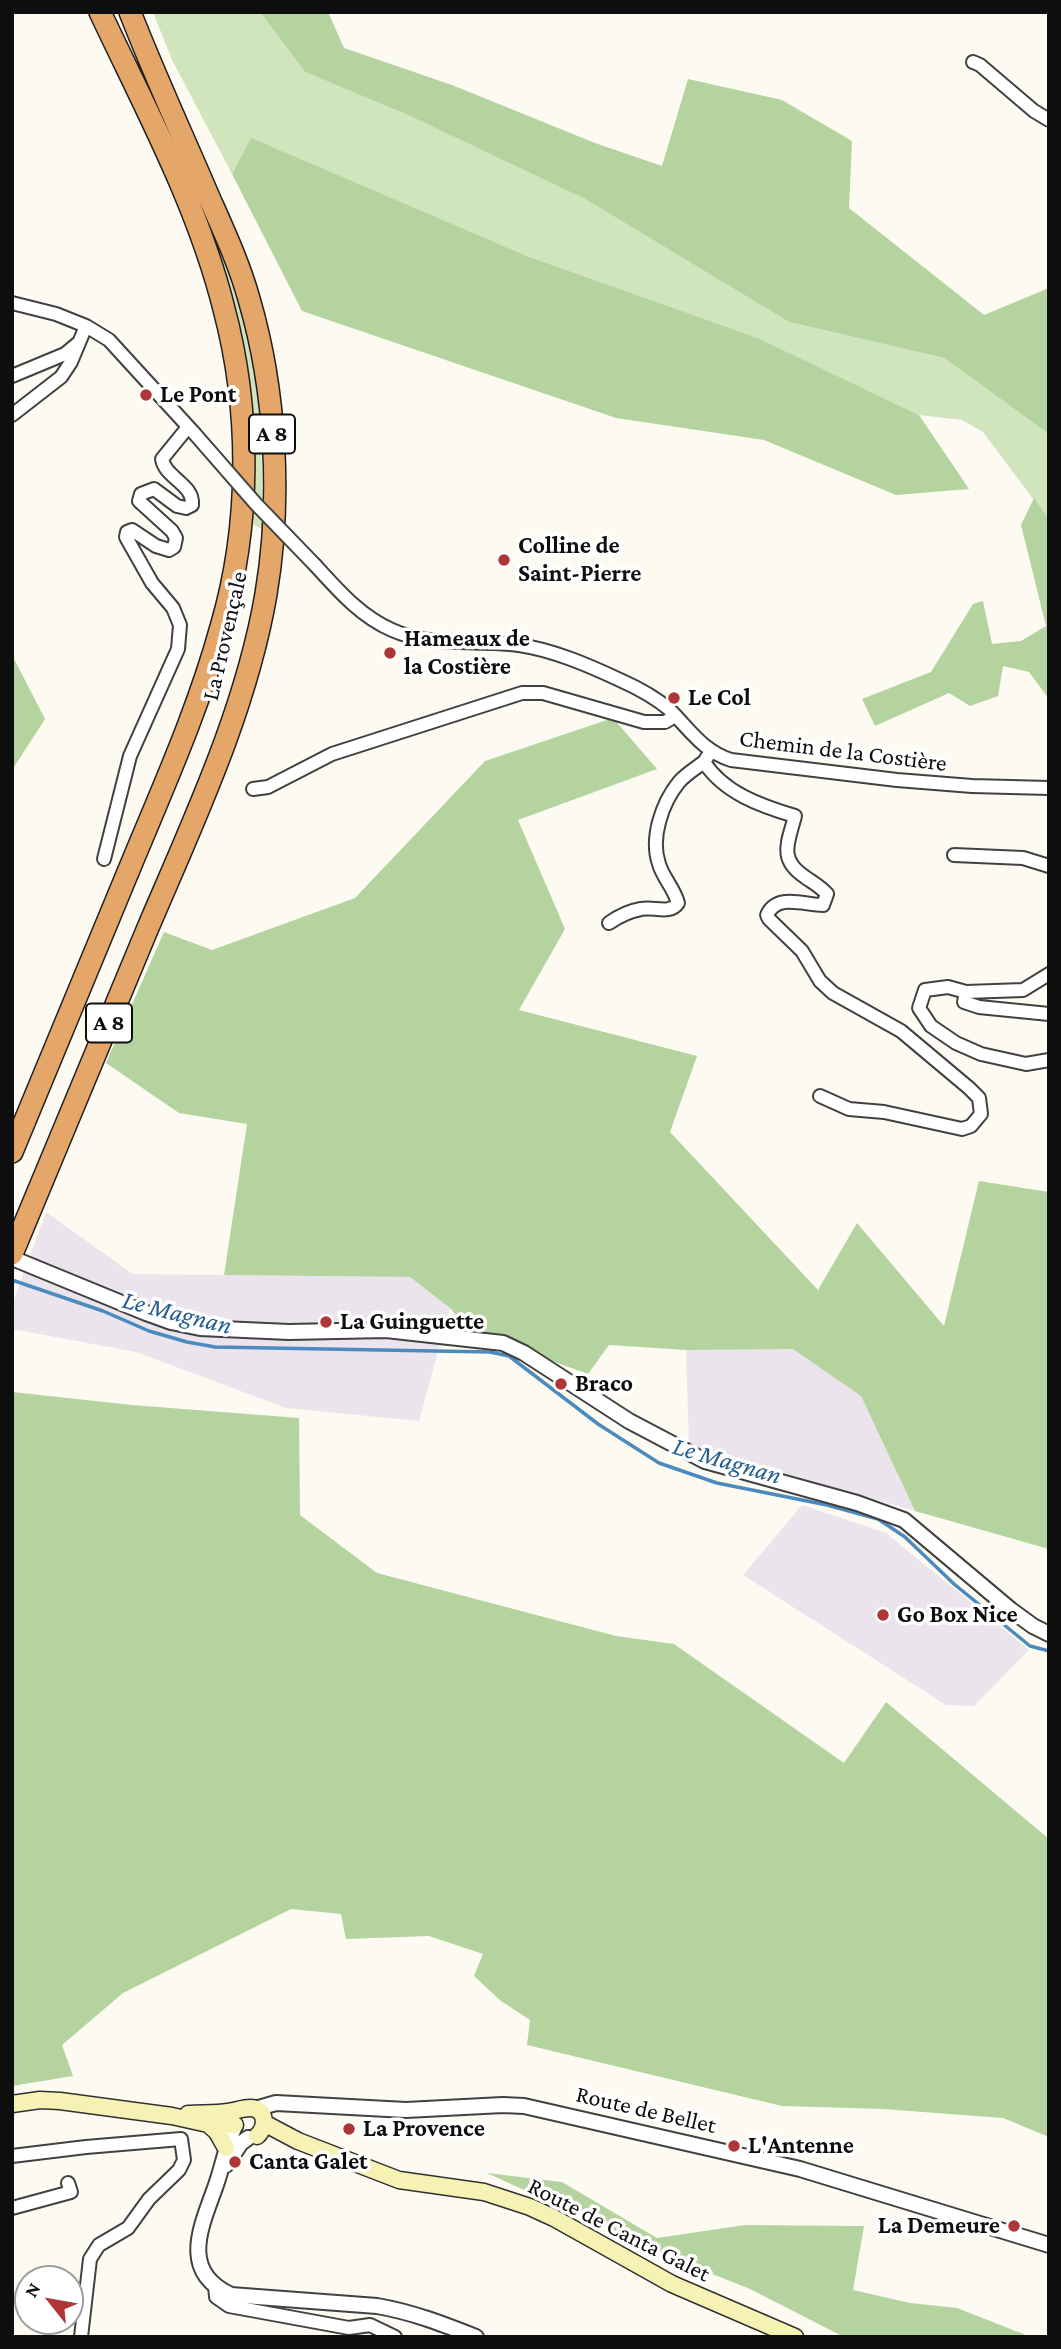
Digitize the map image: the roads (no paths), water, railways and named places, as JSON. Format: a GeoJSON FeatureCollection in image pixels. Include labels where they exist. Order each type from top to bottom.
{"type":"FeatureCollection","features":[{"type":"Feature","properties":{"kind":"highway","name":"La Provençale"},"geometry":{"type":"LineString","coordinates":[[12,1152],[168,776],[208,670],[233,578],[242,511],[240,405],[236,365],[225,310],[213,269],[169,160],[100,12]]}},
{"type":"Feature","properties":{"kind":"highway","name":"La Provençale"},"geometry":{"type":"LineString","coordinates":[[12,1256],[205,792],[239,697],[266,594],[274,489],[273,442],[262,353],[250,300],[233,252],[130,12]]}},
{"type":"Feature","properties":{"kind":"main road"},"geometry":{"type":"LineString","coordinates":[[12,2104],[40,2100],[60,2101],[250,2123]]}},
{"type":"Feature","properties":{"kind":"main road"},"geometry":{"type":"LineString","coordinates":[[172,2116],[201,2123],[250,2123]]}},
{"type":"Feature","properties":{"kind":"main road"},"geometry":{"type":"LineString","coordinates":[[201,2123],[217,2132],[226,2148]]}},
{"type":"Feature","properties":{"kind":"main road","name":"Route de Canta Galet"},"geometry":{"type":"LineString","coordinates":[[250,2123],[399,2180],[507,2198],[554,2218],[694,2295],[795,2337]]}},
{"type":"Feature","properties":{"kind":"street"},"geometry":{"type":"LineString","coordinates":[[973,62],[1049,120]]}},
{"type":"Feature","properties":{"kind":"street"},"geometry":{"type":"LineString","coordinates":[[12,303],[56,314],[86,326],[116,346],[191,430],[162,459],[163,465],[189,491],[192,505],[186,508],[177,506],[154,489],[141,494],[139,501],[172,531],[176,538],[174,547],[169,550],[156,546],[132,530],[127,532],[126,537],[152,583],[173,608],[180,625],[178,649],[130,756],[104,859]]}},
{"type":"Feature","properties":{"kind":"street"},"geometry":{"type":"LineString","coordinates":[[12,415],[61,377],[71,362],[86,326]]}},
{"type":"Feature","properties":{"kind":"street"},"geometry":{"type":"LineString","coordinates":[[12,376],[65,354],[78,344]]}},
{"type":"Feature","properties":{"kind":"street","name":"Chemin de la Costière"},"geometry":{"type":"LineString","coordinates":[[191,430],[256,504],[356,608],[390,630],[424,640],[507,644],[541,650],[594,668],[657,699],[702,744],[708,756],[738,762],[897,780],[1049,788]]}},
{"type":"Feature","properties":{"kind":"street"},"geometry":{"type":"LineString","coordinates":[[253,789],[268,787],[332,754],[522,693],[543,693],[643,722],[665,722],[675,716]]}},
{"type":"Feature","properties":{"kind":"street"},"geometry":{"type":"LineString","coordinates":[[609,923],[619,915],[643,908],[676,907],[676,895],[659,867],[654,846],[671,795],[679,783],[708,756]]}},
{"type":"Feature","properties":{"kind":"street"},"geometry":{"type":"LineString","coordinates":[[708,756],[711,772],[741,795],[764,807],[795,817],[786,853],[788,862],[794,870],[827,894],[823,905],[778,903],[770,908],[767,915],[769,919],[802,951],[820,981],[833,993],[901,1031],[979,1098],[981,1114],[971,1126],[961,1129],[884,1112],[849,1110],[820,1096]]}},
{"type":"Feature","properties":{"kind":"street"},"geometry":{"type":"LineString","coordinates":[[954,855],[1023,858],[1049,866]]}},
{"type":"Feature","properties":{"kind":"street"},"geometry":{"type":"LineString","coordinates":[[1049,974],[1023,990],[966,992],[948,987],[925,990],[919,1008],[931,1026],[956,1043],[982,1054],[1026,1064],[1049,1060]]}},
{"type":"Feature","properties":{"kind":"street"},"geometry":{"type":"LineString","coordinates":[[966,992],[964,1002],[979,1007],[1049,1014]]}},
{"type":"Feature","properties":{"kind":"street"},"geometry":{"type":"LineString","coordinates":[[12,1256],[159,1317],[200,1328],[289,1332],[386,1331],[503,1343],[524,1353],[629,1421],[705,1461],[857,1503],[904,1520],[1011,1610],[1049,1634]]}},
{"type":"Feature","properties":{"kind":"street","name":"Route de Bellet"},"geometry":{"type":"LineString","coordinates":[[250,2123],[276,2103],[406,2110],[524,2106],[787,2166],[1049,2245]]}},
{"type":"Feature","properties":{"kind":"street"},"geometry":{"type":"LineString","coordinates":[[12,2156],[181,2139],[201,2123]]}},
{"type":"Feature","properties":{"kind":"street"},"geometry":{"type":"LineString","coordinates":[[250,2123],[226,2148],[198,2241],[201,2264],[215,2285],[231,2295],[397,2309],[476,2337]]}},
{"type":"Feature","properties":{"kind":"street"},"geometry":{"type":"LineString","coordinates":[[218,2181],[250,2123]]}},
{"type":"Feature","properties":{"kind":"street"},"geometry":{"type":"LineString","coordinates":[[80,2337],[90,2259],[99,2245],[128,2228],[149,2199],[187,2161],[181,2139]]}},
{"type":"Feature","properties":{"kind":"street"},"geometry":{"type":"LineString","coordinates":[[12,2208],[71,2192],[68,2183]]}},
{"type":"Feature","properties":{"kind":"street"},"geometry":{"type":"LineString","coordinates":[[215,2285],[216,2297],[229,2306],[349,2328],[370,2325],[395,2337]]}},
{"type":"Feature","properties":{"kind":"waterway","name":"Le Magnan"},"geometry":{"type":"LineString","coordinates":[[12,1280],[103,1311],[149,1331],[215,1347],[490,1352],[509,1356],[598,1424],[659,1463],[717,1483],[827,1505],[878,1519],[905,1537],[954,1584],[1030,1646],[1049,1651]]}},
{"type":"Feature","properties":{"kind":"place","name":"Le Pont"},"geometry":{"type":"Point","coordinates":[146,395]}},
{"type":"Feature","properties":{"kind":"place","name":"Colline de Saint-Pierre"},"geometry":{"type":"Point","coordinates":[504,560]}},
{"type":"Feature","properties":{"kind":"place","name":"Hameaux de la Costière"},"geometry":{"type":"Point","coordinates":[390,653]}},
{"type":"Feature","properties":{"kind":"place","name":"Le Col"},"geometry":{"type":"Point","coordinates":[674,698]}},
{"type":"Feature","properties":{"kind":"place","name":"La Guinguette"},"geometry":{"type":"Point","coordinates":[326,1322]}},
{"type":"Feature","properties":{"kind":"place","name":"Braco"},"geometry":{"type":"Point","coordinates":[561,1384]}},
{"type":"Feature","properties":{"kind":"place","name":"Go Box Nice"},"geometry":{"type":"Point","coordinates":[883,1615]}},
{"type":"Feature","properties":{"kind":"place","name":"La Provence"},"geometry":{"type":"Point","coordinates":[349,2129]}},
{"type":"Feature","properties":{"kind":"place","name":"L'Antenne"},"geometry":{"type":"Point","coordinates":[734,2146]}},
{"type":"Feature","properties":{"kind":"place","name":"Canta Galet"},"geometry":{"type":"Point","coordinates":[235,2162]}},
{"type":"Feature","properties":{"kind":"place","name":"La Demeure"},"geometry":{"type":"Point","coordinates":[1014,2226]}}]}
